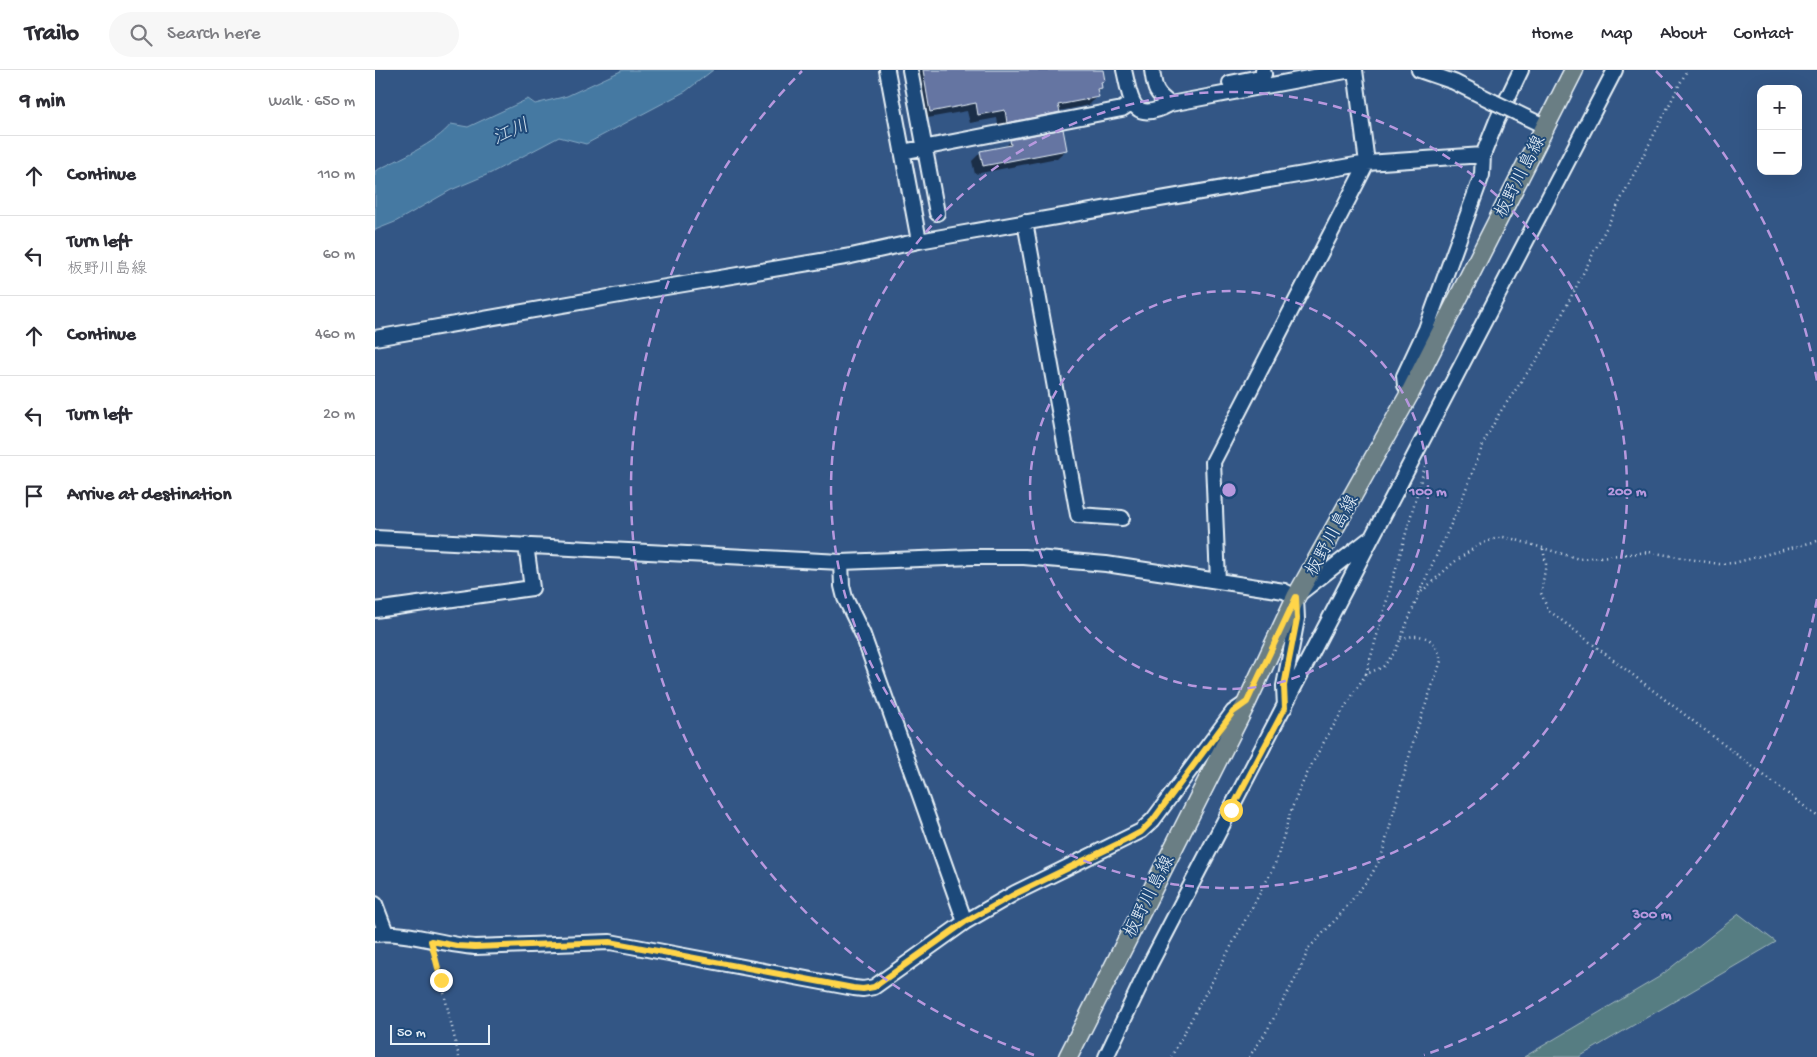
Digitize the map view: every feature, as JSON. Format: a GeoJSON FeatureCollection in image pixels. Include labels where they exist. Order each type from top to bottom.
{"type":"FeatureCollection","features":[{"type":"Feature","properties":{"kind":"main road","name":"板野川島線"},"geometry":{"type":"LineString","coordinates":[[1068,1057],[1247,702],[1296,597],[1409,393],[1574,70]]}},
{"type":"Feature","properties":{"kind":"street"},"geometry":{"type":"LineString","coordinates":[[887,70],[919,241]]}},
{"type":"Feature","properties":{"kind":"street"},"geometry":{"type":"LineString","coordinates":[[910,70],[937,213]]}},
{"type":"Feature","properties":{"kind":"street"},"geometry":{"type":"LineString","coordinates":[[1125,70],[1131,102],[1137,108],[1144,111],[1162,108],[1165,101]]}},
{"type":"Feature","properties":{"kind":"street"},"geometry":{"type":"LineString","coordinates":[[1152,70],[1156,90],[1165,101]]}},
{"type":"Feature","properties":{"kind":"street"},"geometry":{"type":"LineString","coordinates":[[1165,101],[1260,77],[1264,74],[1263,70]]}},
{"type":"Feature","properties":{"kind":"street"},"geometry":{"type":"LineString","coordinates":[[1272,70],[1275,84]]}},
{"type":"Feature","properties":{"kind":"street"},"geometry":{"type":"LineString","coordinates":[[1165,101],[1353,70],[1367,163],[1213,462],[1218,581]]}},
{"type":"Feature","properties":{"kind":"street"},"geometry":{"type":"LineString","coordinates":[[1419,70],[1454,82],[1544,126]]}},
{"type":"Feature","properties":{"kind":"street"},"geometry":{"type":"LineString","coordinates":[[1409,393],[1405,385],[1404,376],[1426,329],[1482,175],[1483,155],[1497,120],[1521,70]]}},
{"type":"Feature","properties":{"kind":"street"},"geometry":{"type":"LineString","coordinates":[[1106,1057],[1150,964],[1285,708],[1615,70]]}},
{"type":"Feature","properties":{"kind":"street"},"geometry":{"type":"LineString","coordinates":[[902,152],[1122,109],[1131,102]]}},
{"type":"Feature","properties":{"kind":"street"},"geometry":{"type":"LineString","coordinates":[[375,338],[851,256],[919,241],[1367,163],[1483,155]]}},
{"type":"Feature","properties":{"kind":"street"},"geometry":{"type":"LineString","coordinates":[[1025,222],[1078,515],[1122,518]]}},
{"type":"Feature","properties":{"kind":"street"},"geometry":{"type":"LineString","coordinates":[[1296,597],[1372,537]]}},
{"type":"Feature","properties":{"kind":"street"},"geometry":{"type":"LineString","coordinates":[[375,538],[841,562],[973,557],[1024,558],[1106,564],[1284,591],[1296,597]]}},
{"type":"Feature","properties":{"kind":"street"},"geometry":{"type":"LineString","coordinates":[[375,610],[531,588],[526,545]]}},
{"type":"Feature","properties":{"kind":"street"},"geometry":{"type":"LineString","coordinates":[[841,562],[845,598],[863,635],[965,922]]}},
{"type":"Feature","properties":{"kind":"street"},"geometry":{"type":"LineString","coordinates":[[1285,708],[1284,686],[1297,619],[1296,597]]}},
{"type":"Feature","properties":{"kind":"street"},"geometry":{"type":"LineString","coordinates":[[375,904],[380,933],[396,933],[457,946],[610,942],[863,989],[874,987],[965,922],[1015,894],[1141,832],[1153,820],[1233,712],[1247,702]]}},
{"type":"Feature","properties":{"kind":"path"},"geometry":{"type":"LineString","coordinates":[[1366,674],[1383,667],[1395,652],[1459,507],[1485,440],[1499,414],[1547,344],[1687,70]]}},
{"type":"Feature","properties":{"kind":"path"},"geometry":{"type":"LineString","coordinates":[[1171,1057],[1273,869],[1301,786],[1337,719],[1366,674],[1430,450],[1422,443]]}},
{"type":"Feature","properties":{"kind":"path"},"geometry":{"type":"LineString","coordinates":[[1419,594],[1453,563],[1477,546],[1503,537],[1579,559],[1649,552],[1719,564],[1734,563],[1817,541]]}},
{"type":"Feature","properties":{"kind":"path"},"geometry":{"type":"LineString","coordinates":[[1543,549],[1546,564],[1541,593],[1548,610],[1817,816]]}},
{"type":"Feature","properties":{"kind":"path"},"geometry":{"type":"LineString","coordinates":[[1249,1057],[1265,1034],[1309,948],[1339,916],[1370,877],[1381,858],[1416,732],[1441,661],[1439,651],[1427,638],[1411,635],[1400,639]]}},
{"type":"Feature","properties":{"kind":"path"},"geometry":{"type":"LineString","coordinates":[[431,941],[459,1057]]}},
{"type":"Feature","properties":{"kind":"green space"},"geometry":{"type":"Polygon","coordinates":[[[1739,914],[1776,942],[1579,1057],[1524,1057],[1659,977],[1739,914]]]}},
{"type":"Feature","properties":{"kind":"water","name":"江川"},"geometry":{"type":"Polygon","coordinates":[[[623,70],[713,70],[686,91],[586,144],[559,137],[491,173],[451,190],[395,222],[375,230],[375,171],[427,144],[445,131],[451,124],[468,127],[528,99],[535,104],[567,96],[623,70]]]}},
{"type":"Feature","properties":{"kind":"building"},"geometry":{"type":"Polygon","coordinates":[[[923,70],[1103,70],[1105,81],[1101,82],[1102,88],[1097,89],[1099,97],[1058,105],[1060,112],[1007,123],[1005,110],[978,115],[976,103],[930,112],[923,70]]]}},
{"type":"Feature","properties":{"kind":"building"},"geometry":{"type":"Polygon","coordinates":[[[1063,129],[1067,150],[983,166],[980,151],[1011,145],[1010,140],[1063,129]]]}},
{"type":"Feature","properties":{"kind":"route"},"geometry":{"type":"LineString","coordinates":[[441,980],[431,941],[475,947],[610,942],[853,988],[874,987],[965,922],[1015,894],[1141,832],[1153,820],[1233,712],[1247,702],[1296,597],[1297,619],[1284,686],[1285,708],[1231,810]]}}]}
